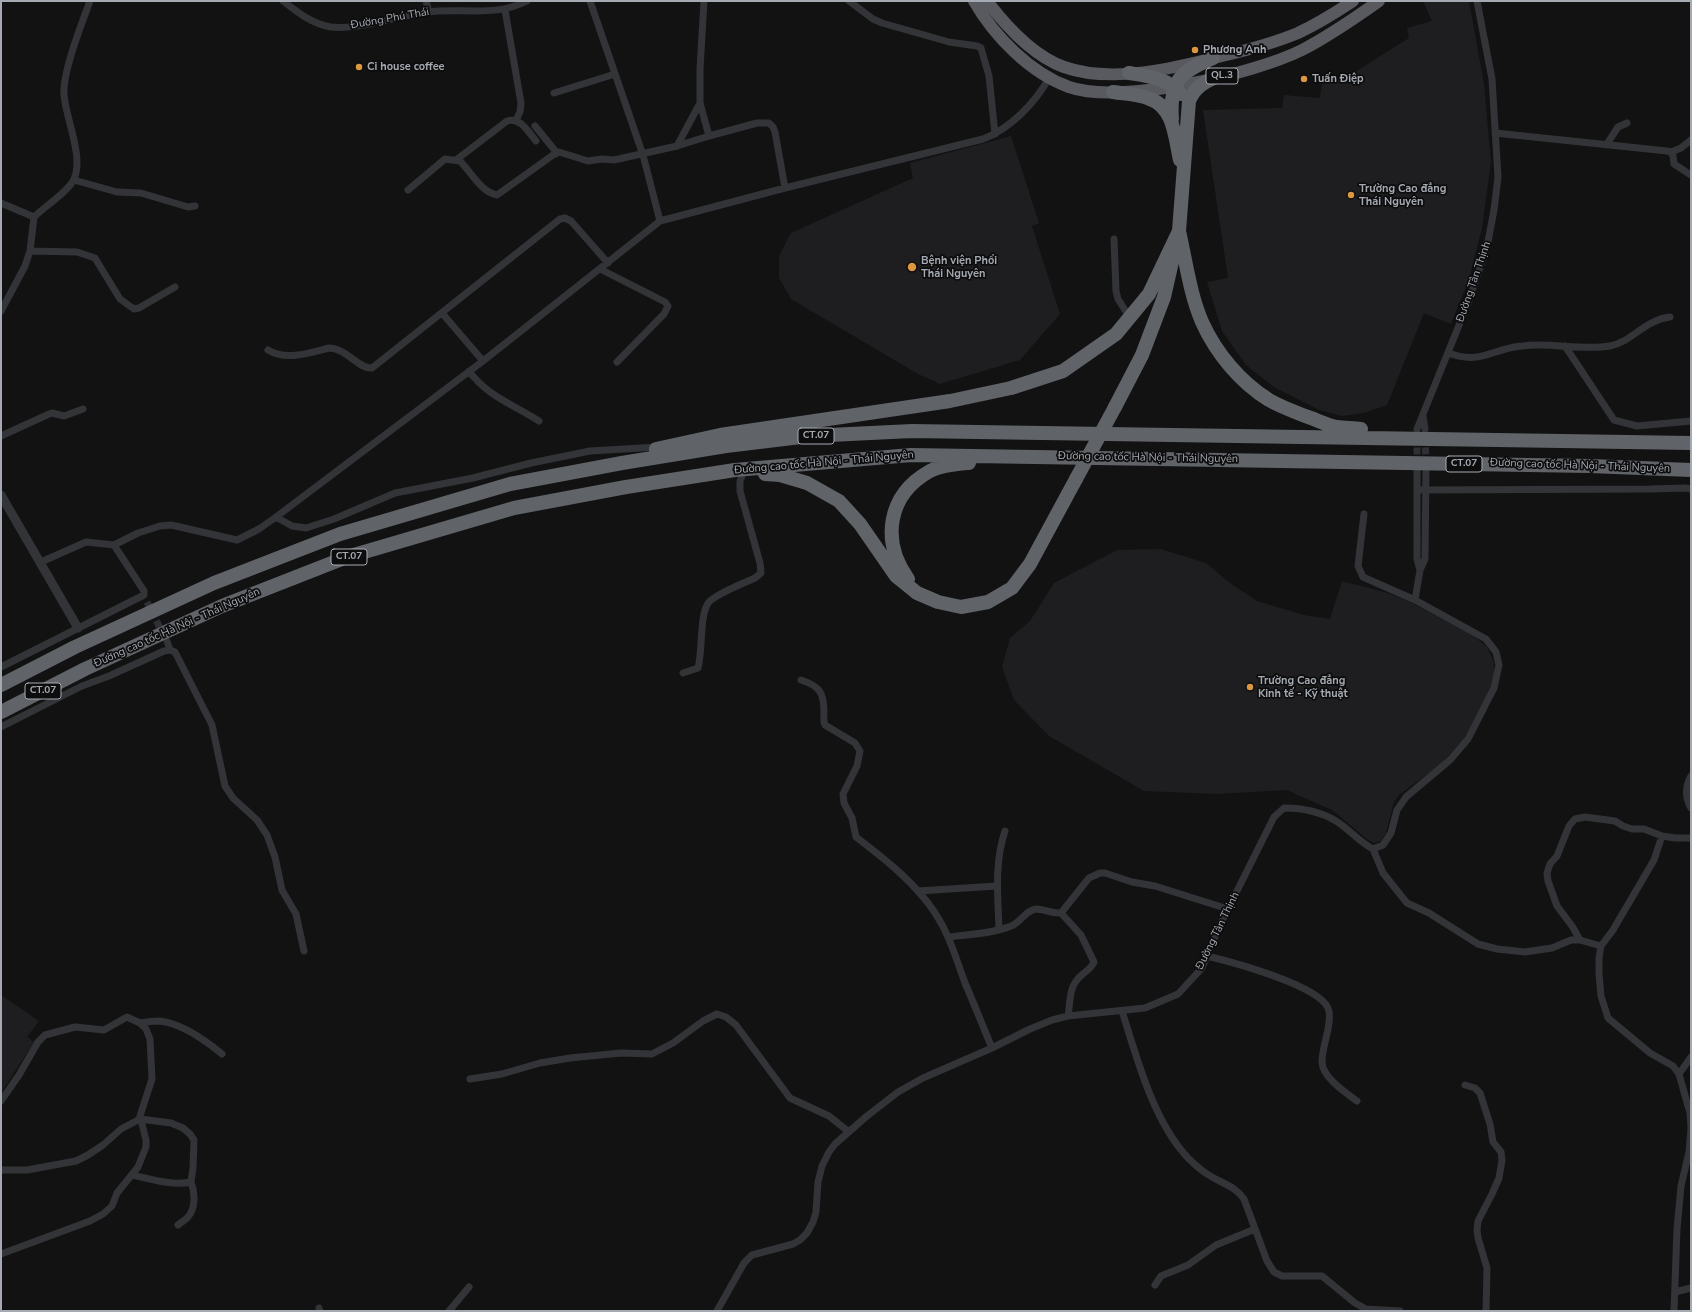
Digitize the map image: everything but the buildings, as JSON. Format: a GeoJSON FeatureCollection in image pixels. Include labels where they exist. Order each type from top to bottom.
{"type":"FeatureCollection","features":[{"type":"Feature","properties":{"kind":"highway","name":"QL.3"},"geometry":{"type":"LineString","coordinates":[[974,1],[998,36],[1020,56],[1049,78],[1076,88],[1113,92],[1153,90],[1175,86],[1268,63],[1302,50],[1357,17],[1379,1]]}},
{"type":"Feature","properties":{"kind":"highway","name":"QL.3"},"geometry":{"type":"LineString","coordinates":[[987,1],[1015,34],[1055,63],[1066,67],[1092,72],[1129,73],[1162,69],[1236,53],[1296,33],[1314,25],[1353,1]]}},
{"type":"Feature","properties":{"kind":"highway"},"geometry":{"type":"LineString","coordinates":[[1172,125],[1171,109],[1175,86],[1178,79],[1185,72],[1195,66],[1213,58]]}},
{"type":"Feature","properties":{"kind":"highway"},"geometry":{"type":"LineString","coordinates":[[1049,78],[1055,63]]}},
{"type":"Feature","properties":{"kind":"highway"},"geometry":{"type":"LineString","coordinates":[[1129,73],[1163,80],[1175,86],[1183,97],[1188,122]]}},
{"type":"Feature","properties":{"kind":"highway"},"geometry":{"type":"LineString","coordinates":[[626,487],[669,486],[759,474],[780,475],[807,483],[839,501],[860,524],[896,576],[918,593],[938,602],[961,607],[988,602],[1012,588],[1030,564],[1142,355],[1164,297],[1179,231],[1189,101],[1199,85],[1216,77]]}},
{"type":"Feature","properties":{"kind":"highway"},"geometry":{"type":"LineString","coordinates":[[1113,92],[1138,95],[1158,102],[1165,108],[1172,125],[1183,169]]}},
{"type":"Feature","properties":{"kind":"highway"},"geometry":{"type":"LineString","coordinates":[[510,484],[621,456],[733,433],[950,401],[1011,388],[1063,371],[1116,334],[1130,318],[1149,294],[1179,231]]}},
{"type":"Feature","properties":{"kind":"highway"},"geometry":{"type":"LineString","coordinates":[[1179,231],[1188,277],[1195,302],[1203,323],[1213,342],[1228,363],[1258,393],[1270,401],[1290,410],[1336,426],[1376,430],[1482,432],[1591,442]]}},
{"type":"Feature","properties":{"kind":"highway","name":"CT.07"},"geometry":{"type":"LineString","coordinates":[[1,685],[75,647],[214,583],[340,534],[510,484],[622,463],[726,446],[809,436],[912,431],[1691,443]]}},
{"type":"Feature","properties":{"kind":"highway","name":"Đường cao tốc Hà Nội - Thái Nguyên"},"geometry":{"type":"LineString","coordinates":[[1,712],[85,669],[222,606],[347,557],[514,508],[626,487],[735,470],[911,455],[1590,466],[1691,470]]}},
{"type":"Feature","properties":{"kind":"highway"},"geometry":{"type":"LineString","coordinates":[[918,593],[902,570],[895,555],[891,538],[892,520],[899,501],[913,483],[931,471],[952,464],[976,463],[1124,465],[1237,460]]}},
{"type":"Feature","properties":{"kind":"street"},"geometry":{"type":"LineString","coordinates":[[1,311],[25,266],[30,251],[34,217],[62,194],[74,180],[77,158],[64,95],[65,78],[90,1]]}},
{"type":"Feature","properties":{"kind":"street","name":"Đường Phú Thái"},"geometry":{"type":"LineString","coordinates":[[283,1],[303,16],[314,22],[322,25],[340,27],[429,12],[452,10],[488,12],[505,10],[527,1]]}},
{"type":"Feature","properties":{"kind":"street"},"geometry":{"type":"LineString","coordinates":[[426,1],[429,12]]}},
{"type":"Feature","properties":{"kind":"street"},"geometry":{"type":"LineString","coordinates":[[590,1],[643,155],[660,222]]}},
{"type":"Feature","properties":{"kind":"street"},"geometry":{"type":"LineString","coordinates":[[704,1],[700,69],[700,103],[709,136]]}},
{"type":"Feature","properties":{"kind":"street"},"geometry":{"type":"LineString","coordinates":[[849,1],[872,19],[882,23],[937,39],[981,48],[989,76],[995,134]]}},
{"type":"Feature","properties":{"kind":"street","name":"Đường Tân Thịnh"},"geometry":{"type":"LineString","coordinates":[[1417,429],[1468,302],[1487,247],[1498,177],[1492,79],[1477,1]]}},
{"type":"Feature","properties":{"kind":"street"},"geometry":{"type":"LineString","coordinates":[[505,10],[521,103],[520,112],[516,120]]}},
{"type":"Feature","properties":{"kind":"street"},"geometry":{"type":"LineString","coordinates":[[554,93],[615,74]]}},
{"type":"Feature","properties":{"kind":"street"},"geometry":{"type":"LineString","coordinates":[[41,562],[86,542],[114,545],[149,528],[171,525],[236,540],[260,529],[483,361],[660,222],[785,188],[968,144],[995,134],[1010,122],[1032,102],[1049,78]]}},
{"type":"Feature","properties":{"kind":"street"},"geometry":{"type":"LineString","coordinates":[[677,146],[700,103]]}},
{"type":"Feature","properties":{"kind":"street"},"geometry":{"type":"LineString","coordinates":[[456,160],[508,121],[516,120],[519,122],[536,141]]}},
{"type":"Feature","properties":{"kind":"street"},"geometry":{"type":"LineString","coordinates":[[408,190],[443,160],[456,160],[462,164],[482,186],[498,195],[557,153],[563,153],[591,162],[602,159],[614,160],[643,155],[757,123],[770,123],[773,127],[785,188]]}},
{"type":"Feature","properties":{"kind":"street"},"geometry":{"type":"LineString","coordinates":[[1607,144],[1618,127],[1627,123]]}},
{"type":"Feature","properties":{"kind":"street"},"geometry":{"type":"LineString","coordinates":[[534,126],[557,153]]}},
{"type":"Feature","properties":{"kind":"street"},"geometry":{"type":"LineString","coordinates":[[1495,133],[1671,152],[1681,148],[1691,140]]}},
{"type":"Feature","properties":{"kind":"street"},"geometry":{"type":"LineString","coordinates":[[1671,152],[1674,156],[1674,164],[1691,175]]}},
{"type":"Feature","properties":{"kind":"street"},"geometry":{"type":"LineString","coordinates":[[74,180],[117,192],[135,192],[188,207],[195,206]]}},
{"type":"Feature","properties":{"kind":"street"},"geometry":{"type":"LineString","coordinates":[[1,203],[34,217]]}},
{"type":"Feature","properties":{"kind":"street"},"geometry":{"type":"LineString","coordinates":[[268,350],[287,356],[329,348],[336,349],[347,354],[370,369],[560,218],[571,220],[608,263]]}},
{"type":"Feature","properties":{"kind":"street"},"geometry":{"type":"LineString","coordinates":[[1114,239],[1116,291],[1118,299],[1130,318]]}},
{"type":"Feature","properties":{"kind":"street"},"geometry":{"type":"LineString","coordinates":[[30,251],[77,252],[95,258],[120,299],[134,309],[139,308],[175,286]]}},
{"type":"Feature","properties":{"kind":"street"},"geometry":{"type":"LineString","coordinates":[[600,269],[665,302],[668,306],[664,314],[618,362]]}},
{"type":"Feature","properties":{"kind":"street"},"geometry":{"type":"LineString","coordinates":[[442,313],[483,361]]}},
{"type":"Feature","properties":{"kind":"street"},"geometry":{"type":"LineString","coordinates":[[1448,353],[1468,359],[1483,357],[1520,346],[1538,344],[1590,347],[1611,346],[1622,341],[1659,318],[1670,317]]}},
{"type":"Feature","properties":{"kind":"street"},"geometry":{"type":"LineString","coordinates":[[1565,346],[1614,420],[1637,426],[1691,421]]}},
{"type":"Feature","properties":{"kind":"street"},"geometry":{"type":"LineString","coordinates":[[469,371],[480,386],[539,421]]}},
{"type":"Feature","properties":{"kind":"street"},"geometry":{"type":"LineString","coordinates":[[1,436],[49,414],[52,413],[64,416],[83,408]]}},
{"type":"Feature","properties":{"kind":"street","name":"Đường Tân Thịnh"},"geometry":{"type":"LineString","coordinates":[[1423,414],[1425,429]]}},
{"type":"Feature","properties":{"kind":"street"},"geometry":{"type":"LineString","coordinates":[[276,517],[287,524],[306,528],[334,519],[377,499],[406,490],[474,478],[531,463],[590,451],[669,446]]}},
{"type":"Feature","properties":{"kind":"street"},"geometry":{"type":"LineString","coordinates":[[1417,468],[1417,559],[1420,570]]}},
{"type":"Feature","properties":{"kind":"street"},"geometry":{"type":"LineString","coordinates":[[1415,600],[1420,570],[1424,559],[1426,468]]}},
{"type":"Feature","properties":{"kind":"street"},"geometry":{"type":"LineString","coordinates":[[683,673],[698,668],[701,654],[703,618],[705,609],[710,601],[755,578],[761,573],[760,563],[740,491],[740,481],[742,476]]}},
{"type":"Feature","properties":{"kind":"street"},"geometry":{"type":"LineString","coordinates":[[1417,490],[1691,489]]}},
{"type":"Feature","properties":{"kind":"street"},"geometry":{"type":"LineString","coordinates":[[1,495],[78,628]]}},
{"type":"Feature","properties":{"kind":"street"},"geometry":{"type":"LineString","coordinates":[[1364,514],[1358,566],[1363,578],[1415,600],[1486,639],[1496,652],[1499,665],[1494,688],[1468,739],[1450,760],[1406,798],[1397,810],[1391,833],[1383,845],[1373,849],[1383,873],[1407,903],[1429,913],[1478,944],[1497,949],[1525,952],[1552,948],[1571,940],[1580,940],[1601,946]]}},
{"type":"Feature","properties":{"kind":"street"},"geometry":{"type":"LineString","coordinates":[[1,667],[78,628],[145,599],[144,591],[114,545]]}},
{"type":"Feature","properties":{"kind":"street"},"geometry":{"type":"LineString","coordinates":[[167,641],[170,650]]}},
{"type":"Feature","properties":{"kind":"street"},"geometry":{"type":"LineString","coordinates":[[1,727],[82,686],[109,676],[164,651],[170,650],[177,654],[212,725],[225,786],[232,798],[257,820],[267,835],[275,857],[282,890],[296,914],[304,951]]}},
{"type":"Feature","properties":{"kind":"street"},"geometry":{"type":"LineString","coordinates":[[801,680],[811,683],[819,689],[824,702],[824,722],[826,725],[854,743],[860,751],[857,766],[843,794],[846,808],[852,818],[856,837],[895,868],[929,904],[949,937],[965,982],[992,1048]]}},
{"type":"Feature","properties":{"kind":"street"},"geometry":{"type":"LineString","coordinates":[[1691,776],[1686,791],[1691,808]]}},
{"type":"Feature","properties":{"kind":"street","name":"Đường Tân Thịnh"},"geometry":{"type":"LineString","coordinates":[[717,1311],[744,1263],[752,1255],[793,1244],[807,1233],[816,1212],[818,1182],[822,1166],[829,1152],[849,1132],[898,1092],[923,1078],[992,1048],[1030,1029],[1068,1016],[1145,1008],[1178,994],[1202,968],[1228,909],[1274,817],[1284,808],[1298,808],[1335,821],[1364,844],[1373,849]]}},
{"type":"Feature","properties":{"kind":"street"},"geometry":{"type":"LineString","coordinates":[[1580,940],[1572,926],[1557,906],[1548,881],[1547,873],[1550,864],[1557,856],[1569,826],[1575,818],[1584,817],[1615,821],[1632,829],[1644,829],[1662,836],[1691,838]]}},
{"type":"Feature","properties":{"kind":"street"},"geometry":{"type":"LineString","coordinates":[[999,930],[997,869],[1000,847],[1005,831]]}},
{"type":"Feature","properties":{"kind":"street"},"geometry":{"type":"LineString","coordinates":[[1662,836],[1654,860],[1613,930],[1601,946],[1598,958],[1601,996],[1608,1018],[1650,1053],[1673,1066],[1679,1074],[1690,1113],[1691,1128],[1689,1152],[1681,1186],[1677,1229],[1674,1311]]}},
{"type":"Feature","properties":{"kind":"street"},"geometry":{"type":"LineString","coordinates":[[1060,913],[1089,878],[1100,873],[1105,873],[1132,882],[1156,886],[1228,909]]}},
{"type":"Feature","properties":{"kind":"street"},"geometry":{"type":"LineString","coordinates":[[918,891],[998,886]]}},
{"type":"Feature","properties":{"kind":"street"},"geometry":{"type":"LineString","coordinates":[[949,937],[999,930],[1012,926],[1028,913],[1037,909],[1060,913],[1081,935],[1094,962],[1073,985],[1068,1016]]}},
{"type":"Feature","properties":{"kind":"street"},"geometry":{"type":"LineString","coordinates":[[1207,956],[1258,969],[1306,990],[1321,999],[1329,1008],[1330,1020],[1322,1062],[1323,1069],[1338,1088],[1357,1101]]}},
{"type":"Feature","properties":{"kind":"street"},"geometry":{"type":"LineString","coordinates":[[1122,1011],[1147,1088],[1176,1143],[1204,1172],[1236,1189],[1240,1193],[1244,1199],[1267,1261],[1274,1272],[1282,1276],[1322,1276],[1355,1303],[1366,1309],[1400,1311]]}},
{"type":"Feature","properties":{"kind":"street"},"geometry":{"type":"LineString","coordinates":[[470,1079],[502,1074],[540,1063],[570,1058],[621,1053],[652,1054],[681,1038],[711,1016],[722,1015],[736,1025],[790,1098],[829,1116],[849,1132]]}},
{"type":"Feature","properties":{"kind":"street"},"geometry":{"type":"LineString","coordinates":[[1,1101],[19,1075],[38,1042],[45,1035],[75,1027],[104,1030],[126,1017],[140,1023],[149,1033],[152,1079],[148,1096],[140,1112],[146,1147],[142,1158],[132,1175],[117,1193],[112,1206],[103,1214],[90,1221],[1,1254]]}},
{"type":"Feature","properties":{"kind":"street"},"geometry":{"type":"LineString","coordinates":[[140,1023],[159,1021],[174,1025],[192,1032],[222,1054]]}},
{"type":"Feature","properties":{"kind":"street"},"geometry":{"type":"LineString","coordinates":[[1679,1074],[1691,1057]]}},
{"type":"Feature","properties":{"kind":"street"},"geometry":{"type":"LineString","coordinates":[[1465,1085],[1474,1088],[1480,1093],[1490,1124],[1493,1142],[1501,1152],[1502,1160],[1499,1178],[1478,1221],[1477,1230],[1487,1268],[1486,1311]]}},
{"type":"Feature","properties":{"kind":"street"},"geometry":{"type":"LineString","coordinates":[[1,1170],[27,1170],[76,1161],[103,1145],[121,1129],[140,1119],[171,1123],[183,1128],[194,1140],[191,1182],[194,1204],[188,1217],[178,1224]]}},
{"type":"Feature","properties":{"kind":"street"},"geometry":{"type":"LineString","coordinates":[[132,1175],[165,1182],[191,1182]]}},
{"type":"Feature","properties":{"kind":"street"},"geometry":{"type":"LineString","coordinates":[[1155,1285],[1161,1276],[1188,1264],[1216,1245],[1255,1229]]}},
{"type":"Feature","properties":{"kind":"street"},"geometry":{"type":"LineString","coordinates":[[449,1311],[470,1287]]}},
{"type":"Feature","properties":{"kind":"street"},"geometry":{"type":"LineString","coordinates":[[1675,1292],[1691,1288]]}},
{"type":"Feature","properties":{"kind":"shaded area","name":"Trường Cao đẳng Thái Nguyên"},"geometry":{"type":"Polygon","coordinates":[[[1423,1],[1469,1],[1484,84],[1491,162],[1482,228],[1469,279],[1451,324],[1424,313],[1387,405],[1364,413],[1342,416],[1319,410],[1274,387],[1246,365],[1222,331],[1207,282],[1228,278],[1203,110],[1282,108],[1284,95],[1320,98],[1322,81],[1342,80],[1409,38],[1407,28],[1432,21],[1423,1]]]}},
{"type":"Feature","properties":{"kind":"shaded area","name":"Bệnh viện Phổi Thái Nguyên"},"geometry":{"type":"Polygon","coordinates":[[[1011,136],[1039,223],[1032,226],[1060,314],[1020,360],[940,384],[918,374],[791,299],[779,278],[779,256],[791,233],[913,178],[910,163],[1011,136]]]}},
{"type":"Feature","properties":{"kind":"shaded area","name":"Trường Cao đẳng Kinh tế - Kỹ thuật"},"geometry":{"type":"Polygon","coordinates":[[[1160,549],[1206,563],[1230,583],[1257,601],[1304,615],[1330,619],[1342,581],[1388,593],[1410,602],[1471,634],[1487,647],[1494,662],[1494,678],[1487,696],[1464,739],[1440,765],[1399,795],[1394,802],[1386,833],[1381,841],[1374,843],[1332,810],[1287,790],[1217,794],[1144,791],[1049,736],[1014,700],[1002,667],[1010,638],[1030,621],[1054,583],[1117,550],[1160,549]]]}},
{"type":"Feature","properties":{"kind":"shaded area"},"geometry":{"type":"Polygon","coordinates":[[[1,995],[39,1021],[27,1037],[34,1042],[1,1093],[1,995]]]}},
{"type":"Feature","properties":{"kind":"tunnel"},"geometry":{"type":"LineString","coordinates":[[1417,437],[1417,465]]}},
{"type":"Feature","properties":{"kind":"tunnel"},"geometry":{"type":"LineString","coordinates":[[1425,437],[1426,464]]}},
{"type":"Feature","properties":{"kind":"tunnel"},"geometry":{"type":"LineString","coordinates":[[147,602],[164,636]]}},
{"type":"Feature","properties":{"kind":"place","name":"Phương Anh"},"geometry":{"type":"Point","coordinates":[1195,50]}},
{"type":"Feature","properties":{"kind":"place","name":"Ci house coffee"},"geometry":{"type":"Point","coordinates":[359,67]}},
{"type":"Feature","properties":{"kind":"place","name":"Tuấn Điệp"},"geometry":{"type":"Point","coordinates":[1304,79]}},
{"type":"Feature","properties":{"kind":"place","name":"Trường Cao đẳng Thái Nguyên"},"geometry":{"type":"Point","coordinates":[1351,195]}},
{"type":"Feature","properties":{"kind":"place","name":"Bệnh viện Phổi Thái Nguyên"},"geometry":{"type":"Point","coordinates":[912,267]}},
{"type":"Feature","properties":{"kind":"place","name":"Trường Cao đẳng Kinh tế - Kỹ thuật"},"geometry":{"type":"Point","coordinates":[1250,687]}}]}
